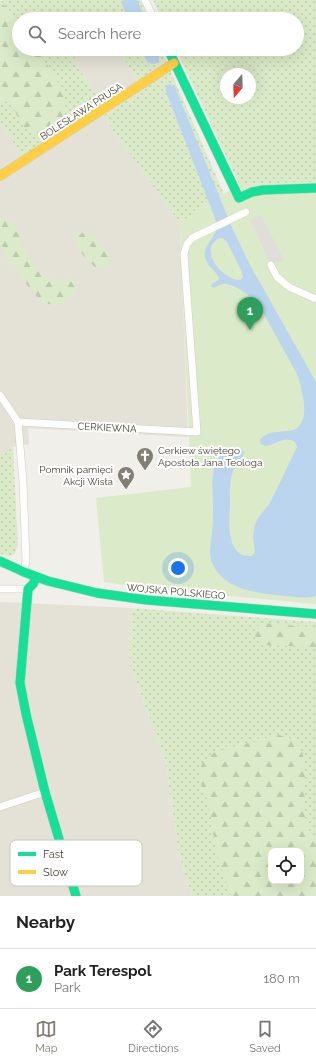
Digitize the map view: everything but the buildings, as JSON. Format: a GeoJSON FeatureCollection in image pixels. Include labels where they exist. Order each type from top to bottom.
{"type":"FeatureCollection","features":[{"type":"Feature","properties":{"kind":"street"},"geometry":{"type":"LineString","coordinates":[[145,0],[151,12]]}},
{"type":"Feature","properties":{"kind":"street"},"geometry":{"type":"LineString","coordinates":[[171,56],[239,198],[252,192],[263,190],[316,188]]}},
{"type":"Feature","properties":{"kind":"street","name":"BOLESŁAWA PRUSA"},"geometry":{"type":"LineString","coordinates":[[0,176],[174,64]]}},
{"type":"Feature","properties":{"kind":"street","name":"CERKIEWNA"},"geometry":{"type":"LineString","coordinates":[[18,422],[197,432],[184,254],[187,244],[192,238],[246,212]]}},
{"type":"Feature","properties":{"kind":"street"},"geometry":{"type":"LineString","coordinates":[[271,265],[277,277],[289,287],[316,298]]}},
{"type":"Feature","properties":{"kind":"street"},"geometry":{"type":"LineString","coordinates":[[0,395],[18,422],[24,489],[26,560],[24,572]]}},
{"type":"Feature","properties":{"kind":"street","name":"WOJSKA POLSKIEGO"},"geometry":{"type":"LineString","coordinates":[[0,561],[36,578],[79,590],[130,599],[316,614]]}},
{"type":"Feature","properties":{"kind":"street"},"geometry":{"type":"LineString","coordinates":[[36,578],[28,589],[20,683],[26,714],[60,840]]}},
{"type":"Feature","properties":{"kind":"street"},"geometry":{"type":"LineString","coordinates":[[0,589],[28,589]]}},
{"type":"Feature","properties":{"kind":"street"},"geometry":{"type":"LineString","coordinates":[[0,807],[46,792]]}},
{"type":"Feature","properties":{"kind":"street"},"geometry":{"type":"LineString","coordinates":[[73,886],[76,896]]}},
{"type":"Feature","properties":{"kind":"shaded area"},"geometry":{"type":"Polygon","coordinates":[[[78,56],[122,56],[143,90],[103,116],[180,223],[188,437],[28,428],[29,444],[13,447],[0,457],[0,122],[22,156],[101,104],[73,59],[78,56]]]}},
{"type":"Feature","properties":{"kind":"shaded area"},"geometry":{"type":"Polygon","coordinates":[[[261,215],[284,260],[271,265],[250,220],[261,215]]]}},
{"type":"Feature","properties":{"kind":"shaded area"},"geometry":{"type":"Polygon","coordinates":[[[0,602],[131,608],[130,665],[165,758],[179,854],[192,896],[0,896],[0,602]]]}},
{"type":"Feature","properties":{"kind":"green space"},"geometry":{"type":"Polygon","coordinates":[[[0,0],[12,16],[12,56],[41,56],[61,89],[65,100],[65,110],[62,120],[54,128],[42,132],[30,131],[22,124],[11,105],[0,98],[0,0]]]}},
{"type":"Feature","properties":{"kind":"green space"},"geometry":{"type":"Polygon","coordinates":[[[3,0],[140,0],[145,12],[12,12],[12,17],[1,2],[3,0]]]}},
{"type":"Feature","properties":{"kind":"green space"},"geometry":{"type":"Polygon","coordinates":[[[153,0],[316,0],[316,182],[239,184],[179,56],[304,56],[304,12],[159,12],[153,0]]]}},
{"type":"Feature","properties":{"kind":"green space"},"geometry":{"type":"Polygon","coordinates":[[[41,56],[78,56],[73,59],[101,104],[22,156],[0,122],[0,98],[8,103],[17,113],[23,125],[61,89],[41,56]]]}},
{"type":"Feature","properties":{"kind":"green space"},"geometry":{"type":"Polygon","coordinates":[[[122,56],[164,56],[224,194],[180,223],[103,116],[143,90],[122,56]]]}},
{"type":"Feature","properties":{"kind":"green space"},"geometry":{"type":"Polygon","coordinates":[[[316,182],[316,604],[151,589],[104,582],[96,498],[191,487],[180,223],[239,184],[316,182]]]}},
{"type":"Feature","properties":{"kind":"green space"},"geometry":{"type":"Polygon","coordinates":[[[0,218],[11,221],[14,224],[18,230],[29,258],[40,272],[53,280],[72,278],[75,280],[77,286],[71,298],[59,304],[52,305],[38,298],[1,249],[0,218]]]}},
{"type":"Feature","properties":{"kind":"green space"},"geometry":{"type":"Polygon","coordinates":[[[85,232],[94,235],[109,254],[109,264],[106,268],[95,267],[79,249],[77,239],[79,235],[85,232]]]}},
{"type":"Feature","properties":{"kind":"green space"},"geometry":{"type":"Polygon","coordinates":[[[13,447],[18,544],[15,554],[8,556],[0,554],[0,457],[13,447]]]}},
{"type":"Feature","properties":{"kind":"green space"},"geometry":{"type":"Polygon","coordinates":[[[131,608],[316,622],[316,896],[192,896],[179,854],[165,758],[130,665],[131,608]]]}},
{"type":"Feature","properties":{"kind":"green space"},"geometry":{"type":"Polygon","coordinates":[[[264,623],[316,628],[316,647],[264,645],[257,640],[254,634],[256,628],[264,623]]]}},
{"type":"Feature","properties":{"kind":"green space"},"geometry":{"type":"Polygon","coordinates":[[[278,735],[290,738],[298,745],[305,764],[305,815],[307,827],[316,843],[316,896],[230,896],[217,858],[208,802],[201,784],[201,768],[203,762],[215,752],[278,735]]]}},
{"type":"Feature","properties":{"kind":"water"},"geometry":{"type":"Polygon","coordinates":[[[122,0],[137,0],[142,12],[125,12],[122,0]]]}},
{"type":"Feature","properties":{"kind":"water"},"geometry":{"type":"Polygon","coordinates":[[[144,56],[159,56],[159,61],[155,64],[148,63],[144,56]]]}},
{"type":"Feature","properties":{"kind":"water"},"geometry":{"type":"Polygon","coordinates":[[[170,84],[175,87],[233,230],[250,265],[316,382],[316,596],[301,598],[253,592],[232,584],[223,578],[211,559],[210,553],[213,520],[212,480],[217,461],[223,452],[232,448],[236,447],[242,449],[244,452],[233,471],[231,479],[229,520],[233,545],[237,551],[243,555],[251,556],[255,553],[253,537],[255,524],[270,503],[297,447],[295,442],[291,440],[284,440],[265,446],[261,444],[260,440],[269,433],[289,431],[297,428],[302,423],[304,407],[297,374],[260,307],[250,296],[235,287],[224,284],[214,288],[211,286],[219,278],[207,262],[205,251],[215,234],[216,221],[166,92],[166,86],[170,84]],[[220,238],[213,243],[211,249],[215,264],[227,275],[234,279],[240,280],[243,277],[242,272],[227,242],[223,238],[220,238]]]}},
{"type":"Feature","properties":{"kind":"traffic: fast"},"geometry":{"type":"LineString","coordinates":[[171,56],[239,198],[252,192],[263,190],[316,188]]}},
{"type":"Feature","properties":{"kind":"traffic: fast"},"geometry":{"type":"LineString","coordinates":[[0,561],[48,581],[97,593],[147,600],[316,614]]}},
{"type":"Feature","properties":{"kind":"traffic: fast"},"geometry":{"type":"LineString","coordinates":[[36,578],[28,589],[20,683],[45,792],[59,840]]}},
{"type":"Feature","properties":{"kind":"traffic: fast"},"geometry":{"type":"LineString","coordinates":[[73,886],[76,896]]}},
{"type":"Feature","properties":{"kind":"traffic: slow"},"geometry":{"type":"LineString","coordinates":[[0,176],[174,63]]}},
{"type":"Feature","properties":{"kind":"place","name":"Park Terespol"},"geometry":{"type":"Point","coordinates":[250,330]}},
{"type":"Feature","properties":{"kind":"place","name":"Cerkiew świętego Apostoła Jana Teologa"},"geometry":{"type":"Point","coordinates":[145,471]}},
{"type":"Feature","properties":{"kind":"place","name":"Pomnik pamięci Akcji Wisła"},"geometry":{"type":"Point","coordinates":[126,490]}}]}
